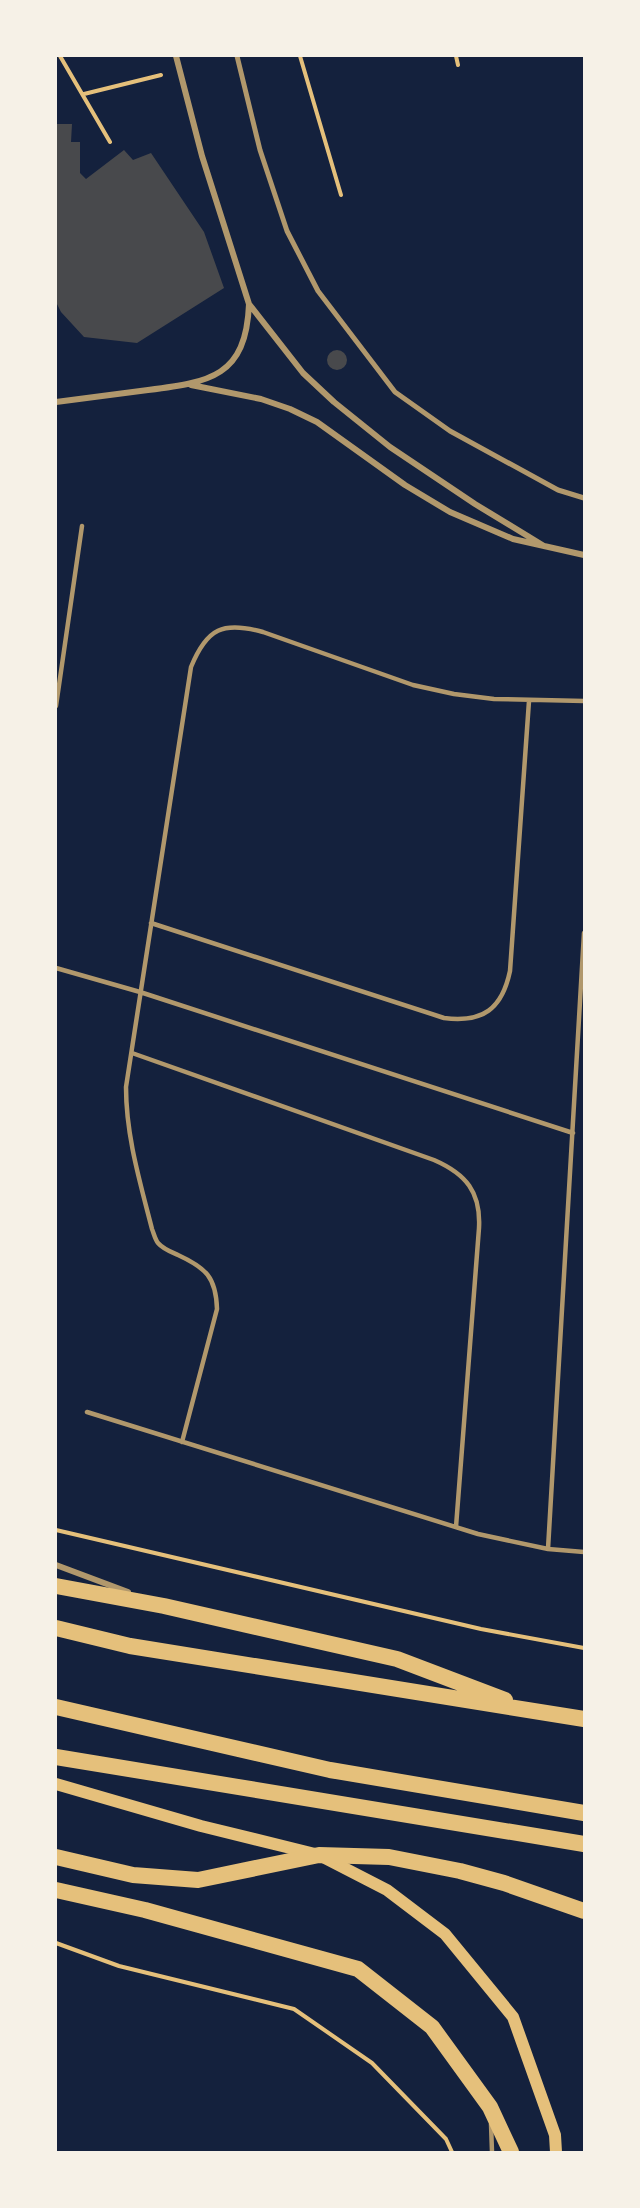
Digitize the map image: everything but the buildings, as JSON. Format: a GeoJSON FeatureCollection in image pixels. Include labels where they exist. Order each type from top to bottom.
{"type":"FeatureCollection","features":[{"type":"Feature","properties":{"kind":"highway"},"geometry":{"type":"LineString","coordinates":[[56,1586],[164,1606],[397,1659],[539,1713]]}},
{"type":"Feature","properties":{"kind":"highway"},"geometry":{"type":"LineString","coordinates":[[56,1628],[130,1646],[585,1719]]}},
{"type":"Feature","properties":{"kind":"highway"},"geometry":{"type":"LineString","coordinates":[[56,1707],[330,1770],[585,1813]]}},
{"type":"Feature","properties":{"kind":"highway"},"geometry":{"type":"LineString","coordinates":[[56,1757],[585,1844]]}},
{"type":"Feature","properties":{"kind":"highway"},"geometry":{"type":"LineString","coordinates":[[56,1857],[133,1875],[198,1880],[319,1855],[389,1857],[460,1871],[556,1899],[585,1911]]}},
{"type":"Feature","properties":{"kind":"highway"},"geometry":{"type":"LineString","coordinates":[[56,1890],[145,1910],[358,1969],[432,2026],[490,2106],[511,2152]]}},
{"type":"Feature","properties":{"kind":"main road"},"geometry":{"type":"LineString","coordinates":[[56,1784],[201,1826],[319,1855],[387,1890],[445,1934],[513,2017],[555,2135],[556,2152]]}},
{"type":"Feature","properties":{"kind":"street"},"geometry":{"type":"LineString","coordinates":[[56,402],[191,385],[214,377],[224,370],[239,352],[248,327],[249,304],[202,156],[176,56]]}},
{"type":"Feature","properties":{"kind":"street"},"geometry":{"type":"LineString","coordinates":[[237,56],[260,150],[287,231],[318,291],[395,392],[450,431],[558,490],[585,498]]}},
{"type":"Feature","properties":{"kind":"street"},"geometry":{"type":"LineString","coordinates":[[249,304],[303,373],[334,402],[390,447],[475,504],[544,546]]}},
{"type":"Feature","properties":{"kind":"street"},"geometry":{"type":"LineString","coordinates":[[191,385],[261,399],[291,409],[317,422],[405,485],[450,512],[513,540],[585,555]]}},
{"type":"Feature","properties":{"kind":"street"},"geometry":{"type":"LineString","coordinates":[[56,1565],[164,1606]]}},
{"type":"Feature","properties":{"kind":"lane"},"geometry":{"type":"LineString","coordinates":[[56,706],[82,526]]}},
{"type":"Feature","properties":{"kind":"lane"},"geometry":{"type":"LineString","coordinates":[[182,1442],[217,1309],[217,1292],[210,1275],[197,1264],[168,1251],[158,1242],[152,1230],[129,1137],[126,1087],[191,667],[200,645],[218,630],[240,626],[413,684],[454,694],[529,701],[585,701]]}},
{"type":"Feature","properties":{"kind":"lane"},"geometry":{"type":"LineString","coordinates":[[151,923],[444,1018],[463,1021],[481,1016],[496,1004],[506,989],[510,970],[529,701]]}},
{"type":"Feature","properties":{"kind":"lane"},"geometry":{"type":"LineString","coordinates":[[548,1549],[585,933]]}},
{"type":"Feature","properties":{"kind":"lane"},"geometry":{"type":"LineString","coordinates":[[56,968],[140,992],[573,1133]]}},
{"type":"Feature","properties":{"kind":"lane"},"geometry":{"type":"LineString","coordinates":[[132,1053],[434,1160],[449,1167],[470,1186],[477,1199],[480,1213],[456,1527]]}},
{"type":"Feature","properties":{"kind":"lane"},"geometry":{"type":"LineString","coordinates":[[576,1086],[585,1086]]}},
{"type":"Feature","properties":{"kind":"lane"},"geometry":{"type":"LineString","coordinates":[[87,1413],[456,1527],[548,1549],[585,1552]]}},
{"type":"Feature","properties":{"kind":"lane"},"geometry":{"type":"LineString","coordinates":[[490,2106],[492,2152]]}},
{"type":"Feature","properties":{"kind":"path"},"geometry":{"type":"LineString","coordinates":[[60,56],[110,142]]}},
{"type":"Feature","properties":{"kind":"path"},"geometry":{"type":"LineString","coordinates":[[300,56],[341,195]]}},
{"type":"Feature","properties":{"kind":"path"},"geometry":{"type":"LineString","coordinates":[[456,56],[458,65]]}},
{"type":"Feature","properties":{"kind":"path"},"geometry":{"type":"LineString","coordinates":[[83,94],[138,81]]}},
{"type":"Feature","properties":{"kind":"path"},"geometry":{"type":"LineString","coordinates":[[56,1530],[481,1629],[585,1648]]}},
{"type":"Feature","properties":{"kind":"path"},"geometry":{"type":"LineString","coordinates":[[56,1943],[119,1966],[294,2009],[372,2063],[446,2139],[452,2152]]}}]}
